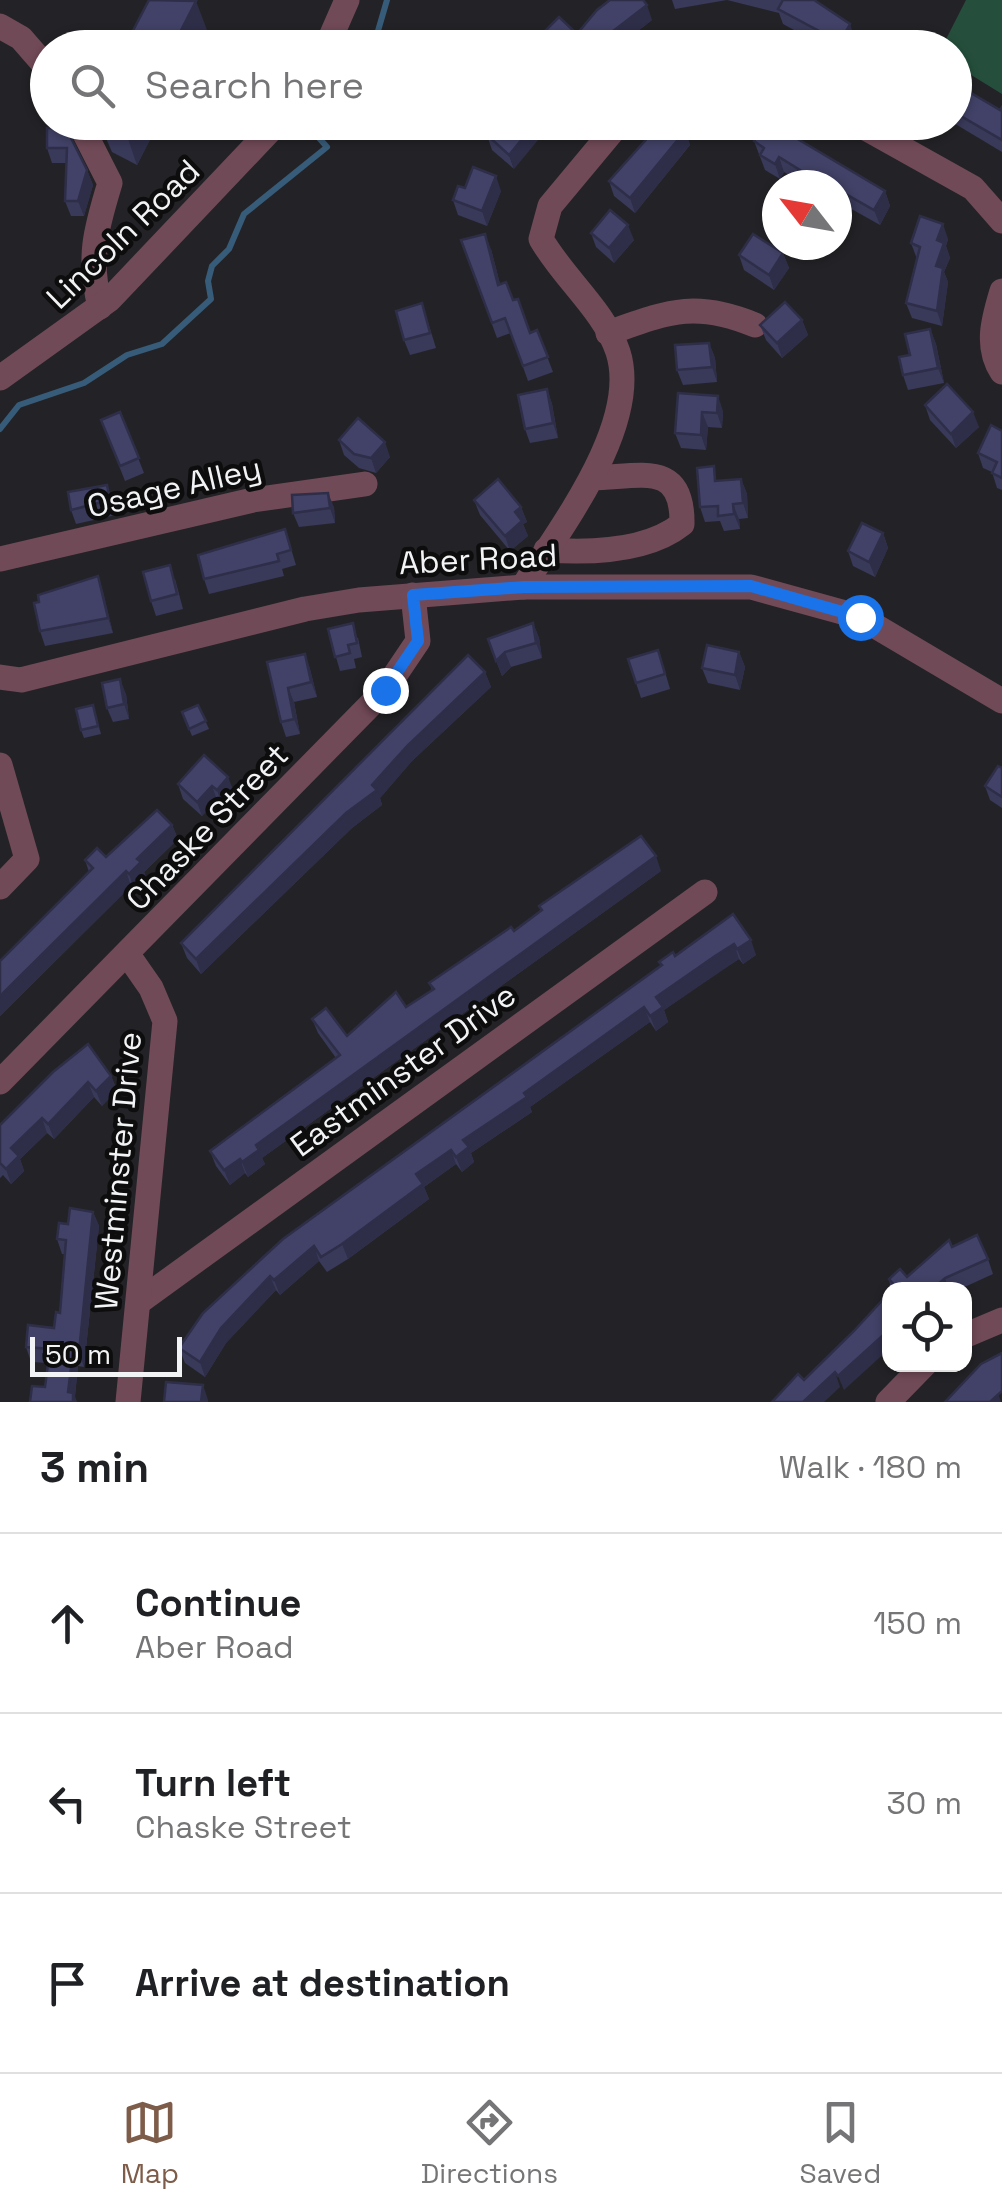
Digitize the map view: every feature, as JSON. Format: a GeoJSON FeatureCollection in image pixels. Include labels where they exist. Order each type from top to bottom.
{"type":"FeatureCollection","features":[{"type":"Feature","properties":{"kind":"street"},"geometry":{"type":"LineString","coordinates":[[334,30],[348,0]]}},
{"type":"Feature","properties":{"kind":"street"},"geometry":{"type":"LineString","coordinates":[[0,26],[22,38],[30,48]]}},
{"type":"Feature","properties":{"kind":"street"},"geometry":{"type":"LineString","coordinates":[[88,140],[110,183],[94,233],[91,266],[100,307]]}},
{"type":"Feature","properties":{"kind":"street","name":"Lincoln Road"},"geometry":{"type":"LineString","coordinates":[[0,378],[100,307],[261,140]]}},
{"type":"Feature","properties":{"kind":"street"},"geometry":{"type":"LineString","coordinates":[[524,587],[603,460],[618,400],[619,354],[597,311],[561,274],[541,238],[550,206],[605,140]]}},
{"type":"Feature","properties":{"kind":"street"},"geometry":{"type":"LineString","coordinates":[[887,140],[973,188],[1002,221]]}},
{"type":"Feature","properties":{"kind":"street"},"geometry":{"type":"LineString","coordinates":[[1002,291],[991,329],[995,361],[1002,372]]}},
{"type":"Feature","properties":{"kind":"street"},"geometry":{"type":"LineString","coordinates":[[608,333],[694,308],[723,311],[755,325]]}},
{"type":"Feature","properties":{"kind":"street"},"geometry":{"type":"LineString","coordinates":[[546,550],[618,548],[667,536],[682,524],[682,500],[676,484],[662,477],[592,478]]}},
{"type":"Feature","properties":{"kind":"street","name":"Osage Alley"},"geometry":{"type":"LineString","coordinates":[[0,560],[253,500],[365,484]]}},
{"type":"Feature","properties":{"kind":"street","name":"Aber Road"},"geometry":{"type":"LineString","coordinates":[[0,677],[21,680],[305,609],[413,595],[524,587],[751,586],[860,617],[1002,702]]}},
{"type":"Feature","properties":{"kind":"street","name":"Chaske Street"},"geometry":{"type":"LineString","coordinates":[[0,1082],[128,956],[385,690],[418,641],[413,595]]}},
{"type":"Feature","properties":{"kind":"street"},"geometry":{"type":"LineString","coordinates":[[0,765],[27,859],[0,887]]}},
{"type":"Feature","properties":{"kind":"street","name":"Eastminster Drive"},"geometry":{"type":"LineString","coordinates":[[140,1301],[706,892]]}},
{"type":"Feature","properties":{"kind":"street","name":"Westminster Drive"},"geometry":{"type":"LineString","coordinates":[[128,956],[165,1021],[128,1402]]}},
{"type":"Feature","properties":{"kind":"street"},"geometry":{"type":"LineString","coordinates":[[972,1333],[1002,1320]]}},
{"type":"Feature","properties":{"kind":"street"},"geometry":{"type":"LineString","coordinates":[[888,1402],[916,1372]]}},
{"type":"Feature","properties":{"kind":"green space"},"geometry":{"type":"Polygon","coordinates":[[[966,0],[1002,0],[1002,94],[972,75],[972,30],[951,30],[966,0]]]}},
{"type":"Feature","properties":{"kind":"building"},"geometry":{"type":"Polygon","coordinates":[[[149,0],[196,1],[181,30],[133,30],[149,0]]]}},
{"type":"Feature","properties":{"kind":"building"},"geometry":{"type":"Polygon","coordinates":[[[610,0],[643,0],[647,5],[615,30],[580,30],[610,0]]]}},
{"type":"Feature","properties":{"kind":"building"},"geometry":{"type":"Polygon","coordinates":[[[783,0],[814,0],[850,24],[847,30],[817,30],[778,9],[783,0]]]}},
{"type":"Feature","properties":{"kind":"building"},"geometry":{"type":"Polygon","coordinates":[[[559,17],[573,30],[546,30],[559,17]]]}},
{"type":"Feature","properties":{"kind":"building"},"geometry":{"type":"Polygon","coordinates":[[[972,94],[1000,110],[1002,107],[1002,140],[972,122],[972,94]]]}},
{"type":"Feature","properties":{"kind":"building"},"geometry":{"type":"Polygon","coordinates":[[[47,140],[72,140],[87,170],[78,201],[65,201],[67,148],[47,148],[47,140]]]}},
{"type":"Feature","properties":{"kind":"building"},"geometry":{"type":"Polygon","coordinates":[[[492,140],[521,140],[509,155],[492,140]]]}},
{"type":"Feature","properties":{"kind":"building"},"geometry":{"type":"Polygon","coordinates":[[[646,140],[678,140],[630,198],[609,181],[646,140]]]}},
{"type":"Feature","properties":{"kind":"building"},"geometry":{"type":"Polygon","coordinates":[[[755,140],[799,140],[850,170],[800,170],[779,157],[775,164],[760,155],[764,148],[755,140]]]}},
{"type":"Feature","properties":{"kind":"building"},"geometry":{"type":"Polygon","coordinates":[[[473,167],[496,176],[482,211],[453,200],[458,186],[465,188],[473,167]]]}},
{"type":"Feature","properties":{"kind":"building"},"geometry":{"type":"Polygon","coordinates":[[[852,171],[885,191],[874,210],[852,198],[852,171]]]}},
{"type":"Feature","properties":{"kind":"building"},"geometry":{"type":"Polygon","coordinates":[[[610,210],[628,225],[609,248],[591,233],[610,210]]]}},
{"type":"Feature","properties":{"kind":"building"},"geometry":{"type":"Polygon","coordinates":[[[920,216],[943,224],[937,240],[944,243],[936,266],[943,268],[937,311],[906,303],[920,247],[911,243],[920,216]]]}},
{"type":"Feature","properties":{"kind":"building"},"geometry":{"type":"Polygon","coordinates":[[[485,234],[498,285],[506,282],[513,300],[518,299],[530,333],[537,330],[548,357],[523,366],[505,318],[492,323],[461,240],[485,234]]]}},
{"type":"Feature","properties":{"kind":"building"},"geometry":{"type":"Polygon","coordinates":[[[753,234],[762,240],[762,260],[779,260],[769,275],[739,255],[753,234]]]}},
{"type":"Feature","properties":{"kind":"building"},"geometry":{"type":"Polygon","coordinates":[[[785,302],[802,320],[777,343],[760,325],[785,302]]]}},
{"type":"Feature","properties":{"kind":"building"},"geometry":{"type":"Polygon","coordinates":[[[422,303],[430,333],[404,340],[396,311],[422,303]]]}},
{"type":"Feature","properties":{"kind":"building"},"geometry":{"type":"Polygon","coordinates":[[[930,329],[938,368],[903,375],[899,357],[910,355],[905,334],[930,329]]]}},
{"type":"Feature","properties":{"kind":"building"},"geometry":{"type":"Polygon","coordinates":[[[709,343],[712,367],[677,370],[675,345],[709,343]]]}},
{"type":"Feature","properties":{"kind":"building"},"geometry":{"type":"Polygon","coordinates":[[[947,384],[973,412],[951,434],[925,405],[947,384]]]}},
{"type":"Feature","properties":{"kind":"building"},"geometry":{"type":"Polygon","coordinates":[[[547,389],[553,423],[525,429],[518,395],[547,389]]]}},
{"type":"Feature","properties":{"kind":"building"},"geometry":{"type":"Polygon","coordinates":[[[678,393],[718,396],[717,413],[702,412],[701,435],[675,433],[678,393]]]}},
{"type":"Feature","properties":{"kind":"building"},"geometry":{"type":"Polygon","coordinates":[[[120,412],[139,458],[120,466],[101,420],[120,412]]]}},
{"type":"Feature","properties":{"kind":"building"},"geometry":{"type":"Polygon","coordinates":[[[358,418],[385,442],[371,458],[354,454],[339,440],[358,418]]]}},
{"type":"Feature","properties":{"kind":"building"},"geometry":{"type":"Polygon","coordinates":[[[991,425],[1002,431],[1002,478],[992,473],[997,462],[978,453],[991,425]]]}},
{"type":"Feature","properties":{"kind":"building"},"geometry":{"type":"Polygon","coordinates":[[[714,466],[715,481],[741,479],[743,503],[733,504],[734,514],[718,516],[718,506],[700,507],[697,468],[714,466]]]}},
{"type":"Feature","properties":{"kind":"building"},"geometry":{"type":"Polygon","coordinates":[[[498,479],[521,507],[515,512],[522,521],[505,536],[474,500],[498,479]]]}},
{"type":"Feature","properties":{"kind":"building"},"geometry":{"type":"Polygon","coordinates":[[[107,485],[110,500],[71,510],[68,492],[107,485]]]}},
{"type":"Feature","properties":{"kind":"building"},"geometry":{"type":"Polygon","coordinates":[[[328,493],[330,508],[293,513],[292,495],[328,493]]]}},
{"type":"Feature","properties":{"kind":"building"},"geometry":{"type":"Polygon","coordinates":[[[862,523],[883,533],[869,562],[848,551],[862,523]]]}},
{"type":"Feature","properties":{"kind":"building"},"geometry":{"type":"Polygon","coordinates":[[[285,529],[291,550],[277,554],[279,561],[204,579],[198,555],[285,529]]]}},
{"type":"Feature","properties":{"kind":"building"},"geometry":{"type":"Polygon","coordinates":[[[170,565],[177,594],[151,601],[143,572],[170,565]]]}},
{"type":"Feature","properties":{"kind":"building"},"geometry":{"type":"Polygon","coordinates":[[[98,576],[108,618],[40,631],[34,603],[39,602],[38,595],[98,576]]]}},
{"type":"Feature","properties":{"kind":"building"},"geometry":{"type":"Polygon","coordinates":[[[353,623],[357,643],[348,645],[350,653],[335,657],[328,629],[353,623]]]}},
{"type":"Feature","properties":{"kind":"building"},"geometry":{"type":"Polygon","coordinates":[[[533,623],[536,643],[505,652],[496,661],[488,639],[533,623]]]}},
{"type":"Feature","properties":{"kind":"building"},"geometry":{"type":"Polygon","coordinates":[[[707,645],[739,652],[735,675],[702,668],[707,645]]]}},
{"type":"Feature","properties":{"kind":"building"},"geometry":{"type":"Polygon","coordinates":[[[658,650],[665,674],[636,683],[628,659],[658,650]]]}},
{"type":"Feature","properties":{"kind":"building"},"geometry":{"type":"Polygon","coordinates":[[[305,654],[311,682],[288,688],[294,719],[281,722],[267,662],[305,654]]]}},
{"type":"Feature","properties":{"kind":"building"},"geometry":{"type":"Polygon","coordinates":[[[468,655],[485,672],[407,746],[372,785],[377,790],[346,813],[196,959],[181,943],[468,655]]]}},
{"type":"Feature","properties":{"kind":"building"},"geometry":{"type":"Polygon","coordinates":[[[120,679],[124,704],[107,708],[102,683],[120,679]]]}},
{"type":"Feature","properties":{"kind":"building"},"geometry":{"type":"Polygon","coordinates":[[[93,705],[98,726],[81,730],[76,709],[93,705]]]}},
{"type":"Feature","properties":{"kind":"building"},"geometry":{"type":"Polygon","coordinates":[[[198,705],[206,721],[189,729],[182,712],[198,705]]]}},
{"type":"Feature","properties":{"kind":"building"},"geometry":{"type":"Polygon","coordinates":[[[204,755],[228,777],[217,790],[212,786],[197,802],[178,784],[204,755]]]}},
{"type":"Feature","properties":{"kind":"building"},"geometry":{"type":"Polygon","coordinates":[[[998,766],[1002,768],[1002,797],[985,786],[998,766]]]}},
{"type":"Feature","properties":{"kind":"building"},"geometry":{"type":"Polygon","coordinates":[[[157,810],[172,825],[137,859],[141,862],[129,874],[126,871],[0,996],[0,961],[93,868],[85,860],[97,848],[106,857],[157,810]]]}},
{"type":"Feature","properties":{"kind":"building"},"geometry":{"type":"Polygon","coordinates":[[[641,836],[656,856],[256,1145],[259,1150],[224,1170],[210,1151],[340,1055],[312,1019],[326,1008],[347,1036],[396,992],[406,1007],[434,989],[429,983],[511,927],[514,931],[542,910],[539,906],[641,836]]]}},
{"type":"Feature","properties":{"kind":"building"},"geometry":{"type":"Polygon","coordinates":[[[733,914],[751,940],[737,949],[734,944],[715,956],[656,997],[663,1007],[650,1016],[644,1007],[524,1093],[527,1097],[463,1140],[469,1147],[456,1157],[451,1150],[416,1174],[423,1184],[342,1244],[321,1257],[314,1246],[274,1280],[270,1276],[221,1328],[200,1362],[179,1348],[203,1313],[283,1239],[662,965],[659,962],[673,952],[675,956],[733,914]]]}},
{"type":"Feature","properties":{"kind":"building"},"geometry":{"type":"Polygon","coordinates":[[[88,1044],[111,1076],[96,1091],[88,1082],[48,1124],[42,1118],[11,1148],[19,1156],[6,1169],[0,1163],[0,1125],[53,1072],[88,1044]]]}},
{"type":"Feature","properties":{"kind":"building"},"geometry":{"type":"Polygon","coordinates":[[[70,1208],[93,1212],[79,1352],[73,1352],[68,1392],[73,1393],[73,1402],[30,1402],[32,1386],[45,1387],[50,1349],[26,1347],[28,1325],[54,1328],[56,1312],[60,1313],[66,1240],[57,1239],[59,1223],[68,1224],[70,1208]]]}},
{"type":"Feature","properties":{"kind":"building"},"geometry":{"type":"Polygon","coordinates":[[[977,1235],[988,1259],[941,1282],[889,1279],[900,1269],[907,1277],[949,1240],[952,1247],[977,1235]]]}},
{"type":"Feature","properties":{"kind":"building"},"geometry":{"type":"Polygon","coordinates":[[[882,1301],[882,1336],[803,1402],[772,1402],[798,1374],[804,1380],[882,1301]]]}},
{"type":"Feature","properties":{"kind":"building"},"geometry":{"type":"Polygon","coordinates":[[[1002,1353],[1002,1391],[990,1402],[945,1402],[981,1364],[1002,1353]]]}},
{"type":"Feature","properties":{"kind":"building"},"geometry":{"type":"Polygon","coordinates":[[[166,1382],[203,1385],[201,1402],[164,1402],[166,1382]]]}},
{"type":"Feature","properties":{"kind":"waterway"},"geometry":{"type":"LineString","coordinates":[[378,30],[387,0]]}},
{"type":"Feature","properties":{"kind":"waterway"},"geometry":{"type":"LineString","coordinates":[[0,429],[19,405],[84,383],[127,355],[162,344],[211,299],[208,281],[212,266],[229,249],[244,214],[327,147],[321,140]]}},
{"type":"Feature","properties":{"kind":"route"},"geometry":{"type":"LineString","coordinates":[[385,690],[418,641],[413,595],[524,587],[751,586],[860,617]]}}]}
